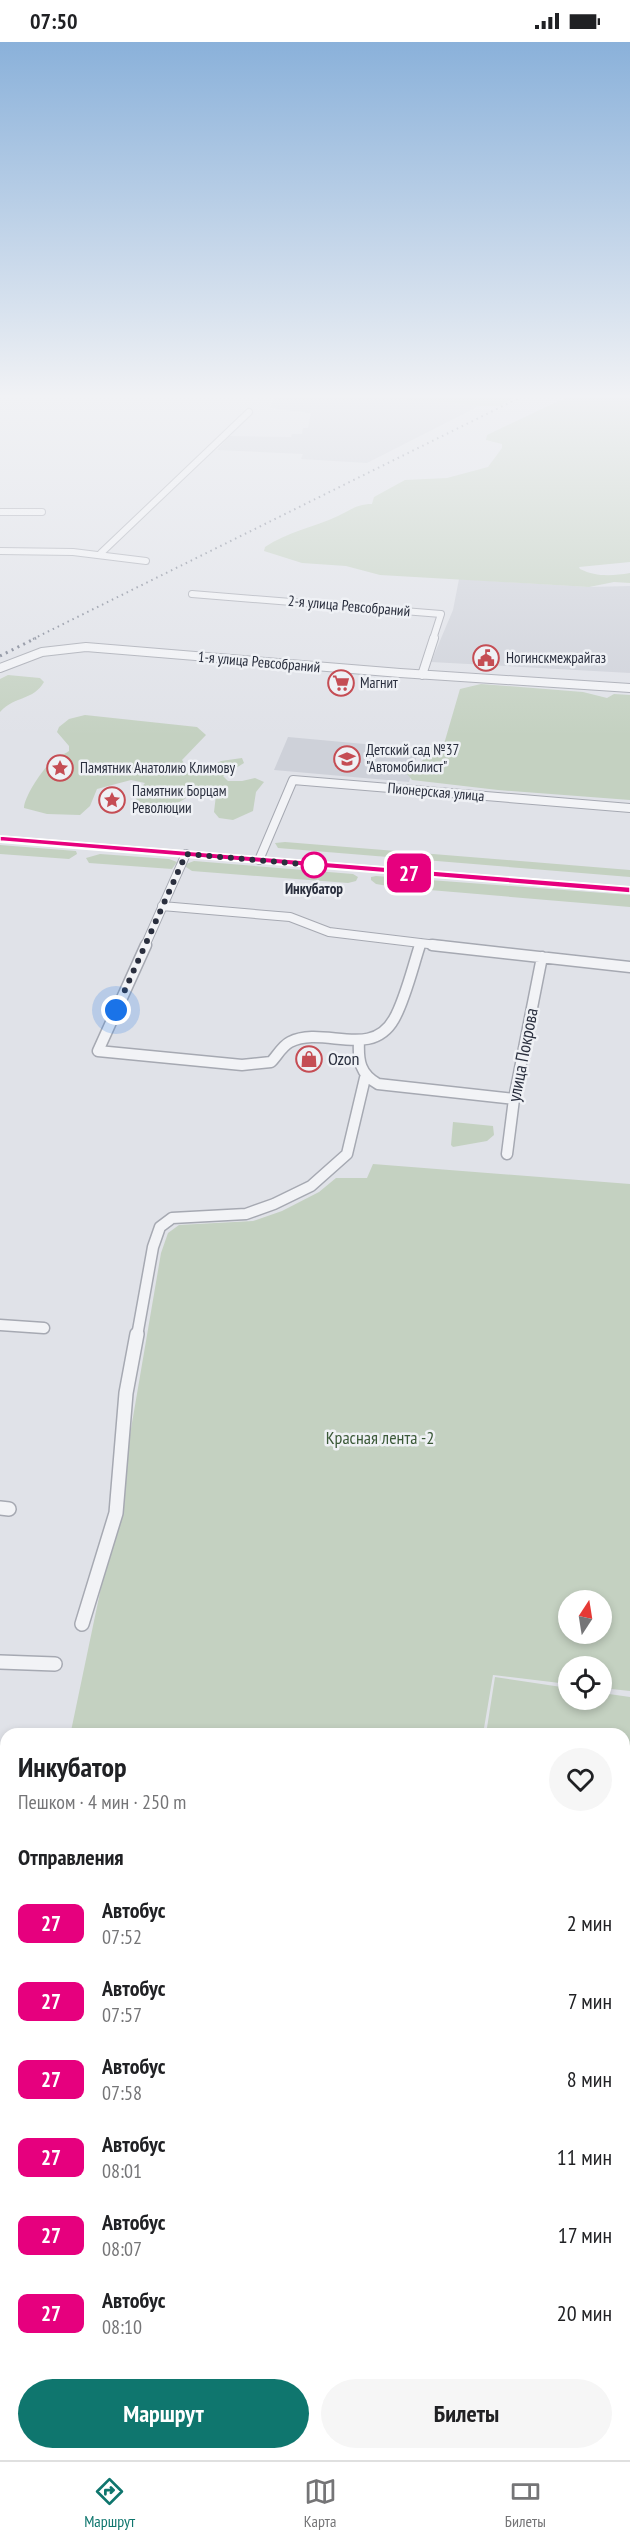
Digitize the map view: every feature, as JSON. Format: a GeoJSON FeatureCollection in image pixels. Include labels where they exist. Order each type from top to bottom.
{"type":"FeatureCollection","features":[{"type":"Feature","properties":{"kind":"main road"},"geometry":{"type":"LineString","coordinates":[[0,839],[630,890]]}},
{"type":"Feature","properties":{"kind":"street"},"geometry":{"type":"LineString","coordinates":[[101,554],[147,510]]}},
{"type":"Feature","properties":{"kind":"street"},"geometry":{"type":"LineString","coordinates":[[0,512],[42,512]]}},
{"type":"Feature","properties":{"kind":"street"},"geometry":{"type":"LineString","coordinates":[[0,551],[50,550],[101,554],[146,561]]}},
{"type":"Feature","properties":{"kind":"street","name":"2-я улица Ревсобраний"},"geometry":{"type":"LineString","coordinates":[[192,594],[441,614],[422,675]]}},
{"type":"Feature","properties":{"kind":"street","name":"1-я улица Ревсобраний"},"geometry":{"type":"LineString","coordinates":[[0,668],[38,651],[74,647],[422,675],[630,688]]}},
{"type":"Feature","properties":{"kind":"street","name":"Пионерская улица"},"geometry":{"type":"LineString","coordinates":[[258,860],[293,780],[630,808]]}},
{"type":"Feature","properties":{"kind":"street"},"geometry":{"type":"LineString","coordinates":[[186,854],[98,1051],[242,1065],[271,1062],[290,1041],[311,1038],[359,1041],[374,1037],[387,1030],[394,1019],[421,943]]}},
{"type":"Feature","properties":{"kind":"street"},"geometry":{"type":"LineString","coordinates":[[162,906],[290,917],[329,932],[630,967]]}},
{"type":"Feature","properties":{"kind":"street","name":"улица Покрова"},"geometry":{"type":"LineString","coordinates":[[507,1154],[514,1099],[542,957]]}},
{"type":"Feature","properties":{"kind":"street"},"geometry":{"type":"LineString","coordinates":[[82,1623],[116,1513],[126,1393],[153,1246],[160,1227],[172,1218],[246,1214],[274,1204],[311,1186],[347,1154],[365,1078],[360,1065],[359,1041]]}},
{"type":"Feature","properties":{"kind":"street"},"geometry":{"type":"LineString","coordinates":[[365,1078],[378,1084],[398,1088],[514,1099]]}},
{"type":"Feature","properties":{"kind":"street"},"geometry":{"type":"LineString","coordinates":[[0,1325],[44,1328]]}},
{"type":"Feature","properties":{"kind":"street"},"geometry":{"type":"LineString","coordinates":[[0,1662],[56,1664]]}},
{"type":"Feature","properties":{"kind":"shaded area"},"geometry":{"type":"Polygon","coordinates":[[[459,579],[589,587],[630,586],[630,673],[431,662],[453,610],[459,579]]]}},
{"type":"Feature","properties":{"kind":"shaded area","name":"Детский сад №37 \"Автомобилист\""},"geometry":{"type":"Polygon","coordinates":[[[288,737],[419,749],[409,782],[274,770],[288,737]]]}},
{"type":"Feature","properties":{"kind":"green space"},"geometry":{"type":"Polygon","coordinates":[[[350,510],[630,510],[630,562],[579,567],[586,572],[598,575],[630,573],[630,583],[614,582],[589,587],[380,575],[346,566],[302,563],[264,551],[265,547],[282,537],[350,510]]]}},
{"type":"Feature","properties":{"kind":"green space"},"geometry":{"type":"Polygon","coordinates":[[[8,675],[40,678],[44,682],[35,692],[12,703],[0,712],[0,679],[8,675]]]}},
{"type":"Feature","properties":{"kind":"green space"},"geometry":{"type":"Polygon","coordinates":[[[481,684],[583,692],[607,698],[614,694],[630,695],[630,800],[498,790],[412,780],[407,774],[423,760],[422,756],[431,747],[444,744],[460,689],[481,684]]]}},
{"type":"Feature","properties":{"kind":"green space"},"geometry":{"type":"Polygon","coordinates":[[[85,715],[197,727],[206,735],[182,760],[188,769],[208,768],[221,761],[242,758],[244,763],[223,776],[228,781],[255,778],[264,782],[256,792],[253,811],[233,820],[219,818],[214,812],[216,795],[208,793],[192,795],[166,807],[136,803],[137,793],[145,783],[131,780],[97,789],[90,806],[80,815],[47,814],[24,808],[31,788],[47,766],[56,757],[69,751],[69,746],[57,732],[59,727],[69,719],[85,715]]]}},
{"type":"Feature","properties":{"kind":"green space"},"geometry":{"type":"Polygon","coordinates":[[[275,843],[630,870],[630,877],[278,848],[275,843]]]}},
{"type":"Feature","properties":{"kind":"green space"},"geometry":{"type":"Polygon","coordinates":[[[0,845],[76,851],[77,854],[69,859],[0,854],[0,845]]]}},
{"type":"Feature","properties":{"kind":"green space"},"geometry":{"type":"Polygon","coordinates":[[[100,854],[169,859],[177,862],[172,869],[89,863],[86,858],[100,854]]]}},
{"type":"Feature","properties":{"kind":"green space"},"geometry":{"type":"Polygon","coordinates":[[[194,861],[353,874],[358,877],[356,881],[348,883],[192,871],[186,867],[186,864],[194,861]]]}},
{"type":"Feature","properties":{"kind":"green space"},"geometry":{"type":"Polygon","coordinates":[[[371,877],[630,895],[630,907],[394,887],[376,884],[371,877]]]}},
{"type":"Feature","properties":{"kind":"green space"},"geometry":{"type":"Polygon","coordinates":[[[453,1122],[493,1126],[494,1135],[487,1141],[453,1147],[451,1145],[453,1122]]]}},
{"type":"Feature","properties":{"kind":"green space","name":"Красная лента -2"},"geometry":{"type":"Polygon","coordinates":[[[373,1164],[630,1184],[630,1691],[612,1689],[612,1656],[558,1656],[558,1683],[493,1675],[484,1728],[72,1728],[117,1511],[161,1253],[168,1233],[179,1225],[253,1221],[282,1211],[319,1192],[336,1178],[367,1178],[373,1164]]]}},
{"type":"Feature","properties":{"kind":"green space"},"geometry":{"type":"Polygon","coordinates":[[[495,1677],[558,1686],[558,1710],[612,1710],[612,1694],[630,1697],[630,1728],[487,1728],[495,1677]]]}},
{"type":"Feature","properties":{"kind":"railway"},"geometry":{"type":"LineString","coordinates":[[33,639],[293,510]]}},
{"type":"Feature","properties":{"kind":"railway"},"geometry":{"type":"LineString","coordinates":[[0,656],[36,638]]}},
{"type":"Feature","properties":{"kind":"bus line","name":"27"},"geometry":{"type":"LineString","coordinates":[[0,839],[630,890]]}},
{"type":"Feature","properties":{"kind":"place","name":"Ногинскмежрайгаз"},"geometry":{"type":"Point","coordinates":[486,658]}},
{"type":"Feature","properties":{"kind":"place","name":"Магнит"},"geometry":{"type":"Point","coordinates":[341,683]}},
{"type":"Feature","properties":{"kind":"place","name":"Детский сад №37 \"Автомобилист\""},"geometry":{"type":"Point","coordinates":[347,759]}},
{"type":"Feature","properties":{"kind":"place","name":"Памятник Анатолию Климову"},"geometry":{"type":"Point","coordinates":[60,768]}},
{"type":"Feature","properties":{"kind":"place","name":"Памятник Борцам Революции"},"geometry":{"type":"Point","coordinates":[112,800]}},
{"type":"Feature","properties":{"kind":"place","name":"Инкубатор"},"geometry":{"type":"Point","coordinates":[314,865]}},
{"type":"Feature","properties":{"kind":"place","name":"Ozon"},"geometry":{"type":"Point","coordinates":[309,1059]}},
{"type":"Feature","properties":{"kind":"route"},"geometry":{"type":"LineString","coordinates":[[116,1010],[186,854],[314,865]]}}]}
